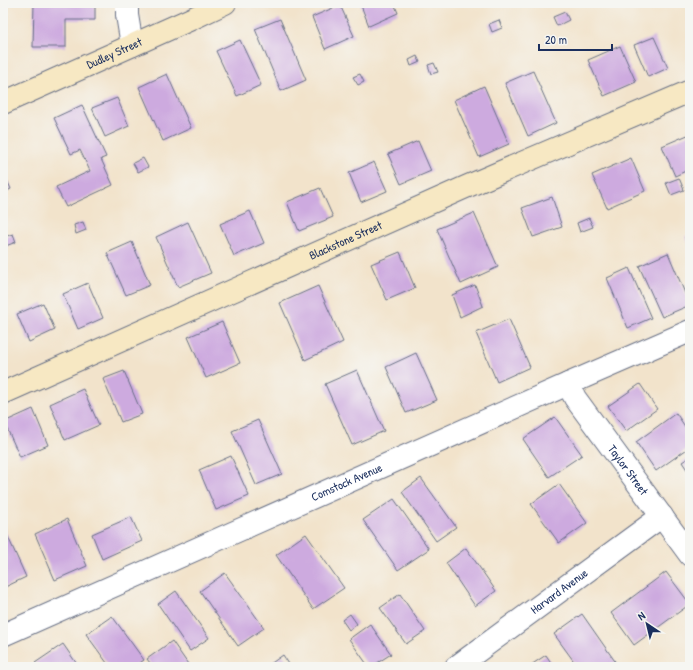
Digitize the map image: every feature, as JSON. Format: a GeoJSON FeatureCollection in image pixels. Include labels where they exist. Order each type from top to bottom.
{"type":"FeatureCollection","features":[{"type":"Feature","properties":{"kind":"street"},"geometry":{"type":"LineString","coordinates":[[127,3],[127,15],[132,45]]}},
{"type":"Feature","properties":{"kind":"street","name":"Dudley Street"},"geometry":{"type":"LineString","coordinates":[[3,103],[226,3]]}},
{"type":"Feature","properties":{"kind":"street","name":"Blackstone Street"},"geometry":{"type":"LineString","coordinates":[[3,393],[460,190],[690,91]]}},
{"type":"Feature","properties":{"kind":"street","name":"Comstock Avenue"},"geometry":{"type":"LineString","coordinates":[[3,635],[690,331]]}},
{"type":"Feature","properties":{"kind":"street","name":"Taylor Street"},"geometry":{"type":"LineString","coordinates":[[568,384],[575,398],[690,555]]}},
{"type":"Feature","properties":{"kind":"street","name":"Harvard Avenue"},"geometry":{"type":"LineString","coordinates":[[456,667],[662,516]]}},
{"type":"Feature","properties":{"kind":"building"},"geometry":{"type":"Polygon","coordinates":[[[34,3],[95,3],[95,20],[66,20],[66,47],[33,47],[34,3]]]}},
{"type":"Feature","properties":{"kind":"building"},"geometry":{"type":"Polygon","coordinates":[[[360,3],[394,3],[398,13],[369,26],[360,3]]]}},
{"type":"Feature","properties":{"kind":"building"},"geometry":{"type":"Polygon","coordinates":[[[340,5],[354,36],[325,49],[312,17],[340,5]]]}},
{"type":"Feature","properties":{"kind":"building"},"geometry":{"type":"Polygon","coordinates":[[[565,12],[569,20],[557,26],[553,17],[565,12]]]}},
{"type":"Feature","properties":{"kind":"building"},"geometry":{"type":"Polygon","coordinates":[[[280,19],[306,80],[281,91],[255,29],[280,19]]]}},
{"type":"Feature","properties":{"kind":"building"},"geometry":{"type":"Polygon","coordinates":[[[499,20],[502,28],[492,32],[489,24],[499,20]]]}},
{"type":"Feature","properties":{"kind":"building"},"geometry":{"type":"Polygon","coordinates":[[[654,37],[668,68],[648,77],[634,45],[654,37]]]}},
{"type":"Feature","properties":{"kind":"building"},"geometry":{"type":"Polygon","coordinates":[[[240,40],[261,85],[237,96],[216,51],[240,40]]]}},
{"type":"Feature","properties":{"kind":"building"},"geometry":{"type":"Polygon","coordinates":[[[620,46],[636,82],[604,96],[588,60],[620,46]]]}},
{"type":"Feature","properties":{"kind":"building"},"geometry":{"type":"Polygon","coordinates":[[[417,56],[420,62],[411,66],[409,60],[417,56]]]}},
{"type":"Feature","properties":{"kind":"building"},"geometry":{"type":"Polygon","coordinates":[[[434,63],[438,72],[431,74],[428,65],[434,63]]]}},
{"type":"Feature","properties":{"kind":"building"},"geometry":{"type":"Polygon","coordinates":[[[533,71],[556,123],[528,136],[505,83],[533,71]]]}},
{"type":"Feature","properties":{"kind":"building"},"geometry":{"type":"Polygon","coordinates":[[[167,74],[191,128],[163,141],[139,87],[167,74]]]}},
{"type":"Feature","properties":{"kind":"building"},"geometry":{"type":"Polygon","coordinates":[[[360,74],[364,82],[358,85],[353,77],[360,74]]]}},
{"type":"Feature","properties":{"kind":"building"},"geometry":{"type":"Polygon","coordinates":[[[484,86],[509,144],[479,157],[454,100],[484,86]]]}},
{"type":"Feature","properties":{"kind":"building"},"geometry":{"type":"Polygon","coordinates":[[[117,98],[129,126],[105,137],[92,108],[117,98]]]}},
{"type":"Feature","properties":{"kind":"building"},"geometry":{"type":"Polygon","coordinates":[[[82,105],[106,157],[101,159],[113,185],[66,207],[56,187],[90,171],[80,150],[71,154],[54,118],[82,105]]]}},
{"type":"Feature","properties":{"kind":"building"},"geometry":{"type":"Polygon","coordinates":[[[690,134],[690,169],[675,176],[662,146],[690,134]]]}},
{"type":"Feature","properties":{"kind":"building"},"geometry":{"type":"Polygon","coordinates":[[[418,141],[431,171],[401,184],[388,154],[418,141]]]}},
{"type":"Feature","properties":{"kind":"building"},"geometry":{"type":"Polygon","coordinates":[[[143,158],[148,167],[138,172],[133,163],[143,158]]]}},
{"type":"Feature","properties":{"kind":"building"},"geometry":{"type":"Polygon","coordinates":[[[631,158],[645,191],[607,208],[592,175],[631,158]]]}},
{"type":"Feature","properties":{"kind":"building"},"geometry":{"type":"Polygon","coordinates":[[[374,162],[387,191],[361,202],[349,173],[374,162]]]}},
{"type":"Feature","properties":{"kind":"building"},"geometry":{"type":"Polygon","coordinates":[[[3,171],[11,189],[3,193],[3,171]]]}},
{"type":"Feature","properties":{"kind":"building"},"geometry":{"type":"Polygon","coordinates":[[[679,178],[684,190],[671,195],[666,183],[679,178]]]}},
{"type":"Feature","properties":{"kind":"building"},"geometry":{"type":"Polygon","coordinates":[[[320,188],[333,217],[299,231],[287,202],[320,188]]]}},
{"type":"Feature","properties":{"kind":"building"},"geometry":{"type":"Polygon","coordinates":[[[552,197],[562,227],[533,237],[522,208],[552,197]]]}},
{"type":"Feature","properties":{"kind":"building"},"geometry":{"type":"Polygon","coordinates":[[[250,211],[264,243],[234,256],[220,224],[250,211]]]}},
{"type":"Feature","properties":{"kind":"building"},"geometry":{"type":"Polygon","coordinates":[[[474,213],[498,267],[461,284],[437,229],[474,213]]]}},
{"type":"Feature","properties":{"kind":"building"},"geometry":{"type":"Polygon","coordinates":[[[589,218],[593,227],[580,232],[577,223],[589,218]]]}},
{"type":"Feature","properties":{"kind":"building"},"geometry":{"type":"Polygon","coordinates":[[[83,222],[86,230],[76,234],[74,225],[83,222]]]}},
{"type":"Feature","properties":{"kind":"building"},"geometry":{"type":"Polygon","coordinates":[[[188,222],[211,273],[178,287],[156,237],[188,222]]]}},
{"type":"Feature","properties":{"kind":"building"},"geometry":{"type":"Polygon","coordinates":[[[13,234],[16,242],[3,247],[3,237],[13,234]]]}},
{"type":"Feature","properties":{"kind":"building"},"geometry":{"type":"Polygon","coordinates":[[[690,234],[690,245],[685,237],[690,234]]]}},
{"type":"Feature","properties":{"kind":"building"},"geometry":{"type":"Polygon","coordinates":[[[132,242],[150,285],[126,295],[107,253],[132,242]]]}},
{"type":"Feature","properties":{"kind":"building"},"geometry":{"type":"Polygon","coordinates":[[[400,252],[415,288],[387,300],[371,264],[400,252]]]}},
{"type":"Feature","properties":{"kind":"building"},"geometry":{"type":"Polygon","coordinates":[[[668,253],[690,305],[662,317],[639,266],[668,253]]]}},
{"type":"Feature","properties":{"kind":"building"},"geometry":{"type":"Polygon","coordinates":[[[629,268],[651,318],[628,328],[607,278],[629,268]]]}},
{"type":"Feature","properties":{"kind":"building"},"geometry":{"type":"Polygon","coordinates":[[[88,283],[103,318],[78,329],[63,294],[88,283]]]}},
{"type":"Feature","properties":{"kind":"building"},"geometry":{"type":"Polygon","coordinates":[[[475,285],[483,306],[460,317],[452,295],[475,285]]]}},
{"type":"Feature","properties":{"kind":"building"},"geometry":{"type":"Polygon","coordinates":[[[318,286],[343,342],[305,360],[280,303],[318,286]]]}},
{"type":"Feature","properties":{"kind":"building"},"geometry":{"type":"Polygon","coordinates":[[[43,303],[55,330],[29,342],[17,314],[43,303]]]}},
{"type":"Feature","properties":{"kind":"building"},"geometry":{"type":"Polygon","coordinates":[[[509,319],[530,367],[497,382],[476,333],[509,319]]]}},
{"type":"Feature","properties":{"kind":"building"},"geometry":{"type":"Polygon","coordinates":[[[222,322],[240,363],[206,378],[188,337],[222,322]]]}},
{"type":"Feature","properties":{"kind":"building"},"geometry":{"type":"Polygon","coordinates":[[[416,353],[437,400],[406,413],[386,367],[416,353]]]}},
{"type":"Feature","properties":{"kind":"building"},"geometry":{"type":"Polygon","coordinates":[[[357,370],[384,431],[352,445],[325,384],[357,370]]]}},
{"type":"Feature","properties":{"kind":"building"},"geometry":{"type":"Polygon","coordinates":[[[124,371],[142,414],[121,422],[103,379],[124,371]]]}},
{"type":"Feature","properties":{"kind":"building"},"geometry":{"type":"Polygon","coordinates":[[[640,384],[657,409],[626,431],[608,406],[640,384]]]}},
{"type":"Feature","properties":{"kind":"building"},"geometry":{"type":"Polygon","coordinates":[[[83,389],[99,425],[65,440],[50,404],[83,389]]]}},
{"type":"Feature","properties":{"kind":"building"},"geometry":{"type":"Polygon","coordinates":[[[33,409],[48,445],[20,457],[4,422],[33,409]]]}},
{"type":"Feature","properties":{"kind":"building"},"geometry":{"type":"Polygon","coordinates":[[[676,413],[690,434],[690,447],[656,471],[636,442],[676,413]]]}},
{"type":"Feature","properties":{"kind":"building"},"geometry":{"type":"Polygon","coordinates":[[[555,417],[582,455],[549,477],[523,439],[555,417]]]}},
{"type":"Feature","properties":{"kind":"building"},"geometry":{"type":"Polygon","coordinates":[[[258,420],[282,474],[256,485],[232,431],[258,420]]]}},
{"type":"Feature","properties":{"kind":"building"},"geometry":{"type":"Polygon","coordinates":[[[231,456],[249,496],[216,510],[199,470],[231,456]]]}},
{"type":"Feature","properties":{"kind":"building"},"geometry":{"type":"Polygon","coordinates":[[[690,457],[690,474],[682,462],[690,457]]]}},
{"type":"Feature","properties":{"kind":"building"},"geometry":{"type":"Polygon","coordinates":[[[421,478],[456,527],[436,541],[402,492],[421,478]]]}},
{"type":"Feature","properties":{"kind":"building"},"geometry":{"type":"Polygon","coordinates":[[[559,484],[587,523],[559,543],[531,504],[559,484]]]}},
{"type":"Feature","properties":{"kind":"building"},"geometry":{"type":"Polygon","coordinates":[[[394,499],[429,549],[398,570],[363,520],[394,499]]]}},
{"type":"Feature","properties":{"kind":"building"},"geometry":{"type":"Polygon","coordinates":[[[131,517],[142,541],[102,559],[92,534],[131,517]]]}},
{"type":"Feature","properties":{"kind":"building"},"geometry":{"type":"Polygon","coordinates":[[[67,519],[87,566],[55,580],[35,534],[67,519]]]}},
{"type":"Feature","properties":{"kind":"building"},"geometry":{"type":"Polygon","coordinates":[[[4,528],[26,577],[3,588],[3,529],[4,528]]]}},
{"type":"Feature","properties":{"kind":"building"},"geometry":{"type":"Polygon","coordinates":[[[306,534],[344,588],[313,609],[276,555],[306,534]]]}},
{"type":"Feature","properties":{"kind":"building"},"geometry":{"type":"Polygon","coordinates":[[[466,548],[496,591],[475,606],[446,563],[466,548]]]}},
{"type":"Feature","properties":{"kind":"building"},"geometry":{"type":"Polygon","coordinates":[[[666,572],[690,604],[634,645],[611,613],[666,572]]]}},
{"type":"Feature","properties":{"kind":"building"},"geometry":{"type":"Polygon","coordinates":[[[225,573],[264,628],[238,646],[200,591],[225,573]]]}},
{"type":"Feature","properties":{"kind":"building"},"geometry":{"type":"Polygon","coordinates":[[[176,591],[209,638],[190,651],[158,604],[176,591]]]}},
{"type":"Feature","properties":{"kind":"building"},"geometry":{"type":"Polygon","coordinates":[[[400,594],[425,631],[406,644],[380,608],[400,594]]]}},
{"type":"Feature","properties":{"kind":"building"},"geometry":{"type":"Polygon","coordinates":[[[350,614],[357,624],[349,630],[342,620],[350,614]]]}},
{"type":"Feature","properties":{"kind":"building"},"geometry":{"type":"Polygon","coordinates":[[[582,614],[619,667],[578,667],[554,634],[582,614]]]}},
{"type":"Feature","properties":{"kind":"building"},"geometry":{"type":"Polygon","coordinates":[[[112,616],[144,660],[134,667],[110,667],[86,634],[112,616]]]}},
{"type":"Feature","properties":{"kind":"building"},"geometry":{"type":"Polygon","coordinates":[[[370,624],[391,654],[369,667],[349,639],[370,624]]]}},
{"type":"Feature","properties":{"kind":"building"},"geometry":{"type":"Polygon","coordinates":[[[172,641],[190,667],[153,667],[147,659],[172,641]]]}},
{"type":"Feature","properties":{"kind":"building"},"geometry":{"type":"Polygon","coordinates":[[[63,644],[79,667],[38,667],[35,663],[63,644]]]}},
{"type":"Feature","properties":{"kind":"building"},"geometry":{"type":"Polygon","coordinates":[[[283,655],[291,667],[266,667],[283,655]]]}},
{"type":"Feature","properties":{"kind":"building"},"geometry":{"type":"Polygon","coordinates":[[[546,655],[554,667],[528,667],[546,655]]]}}]}
